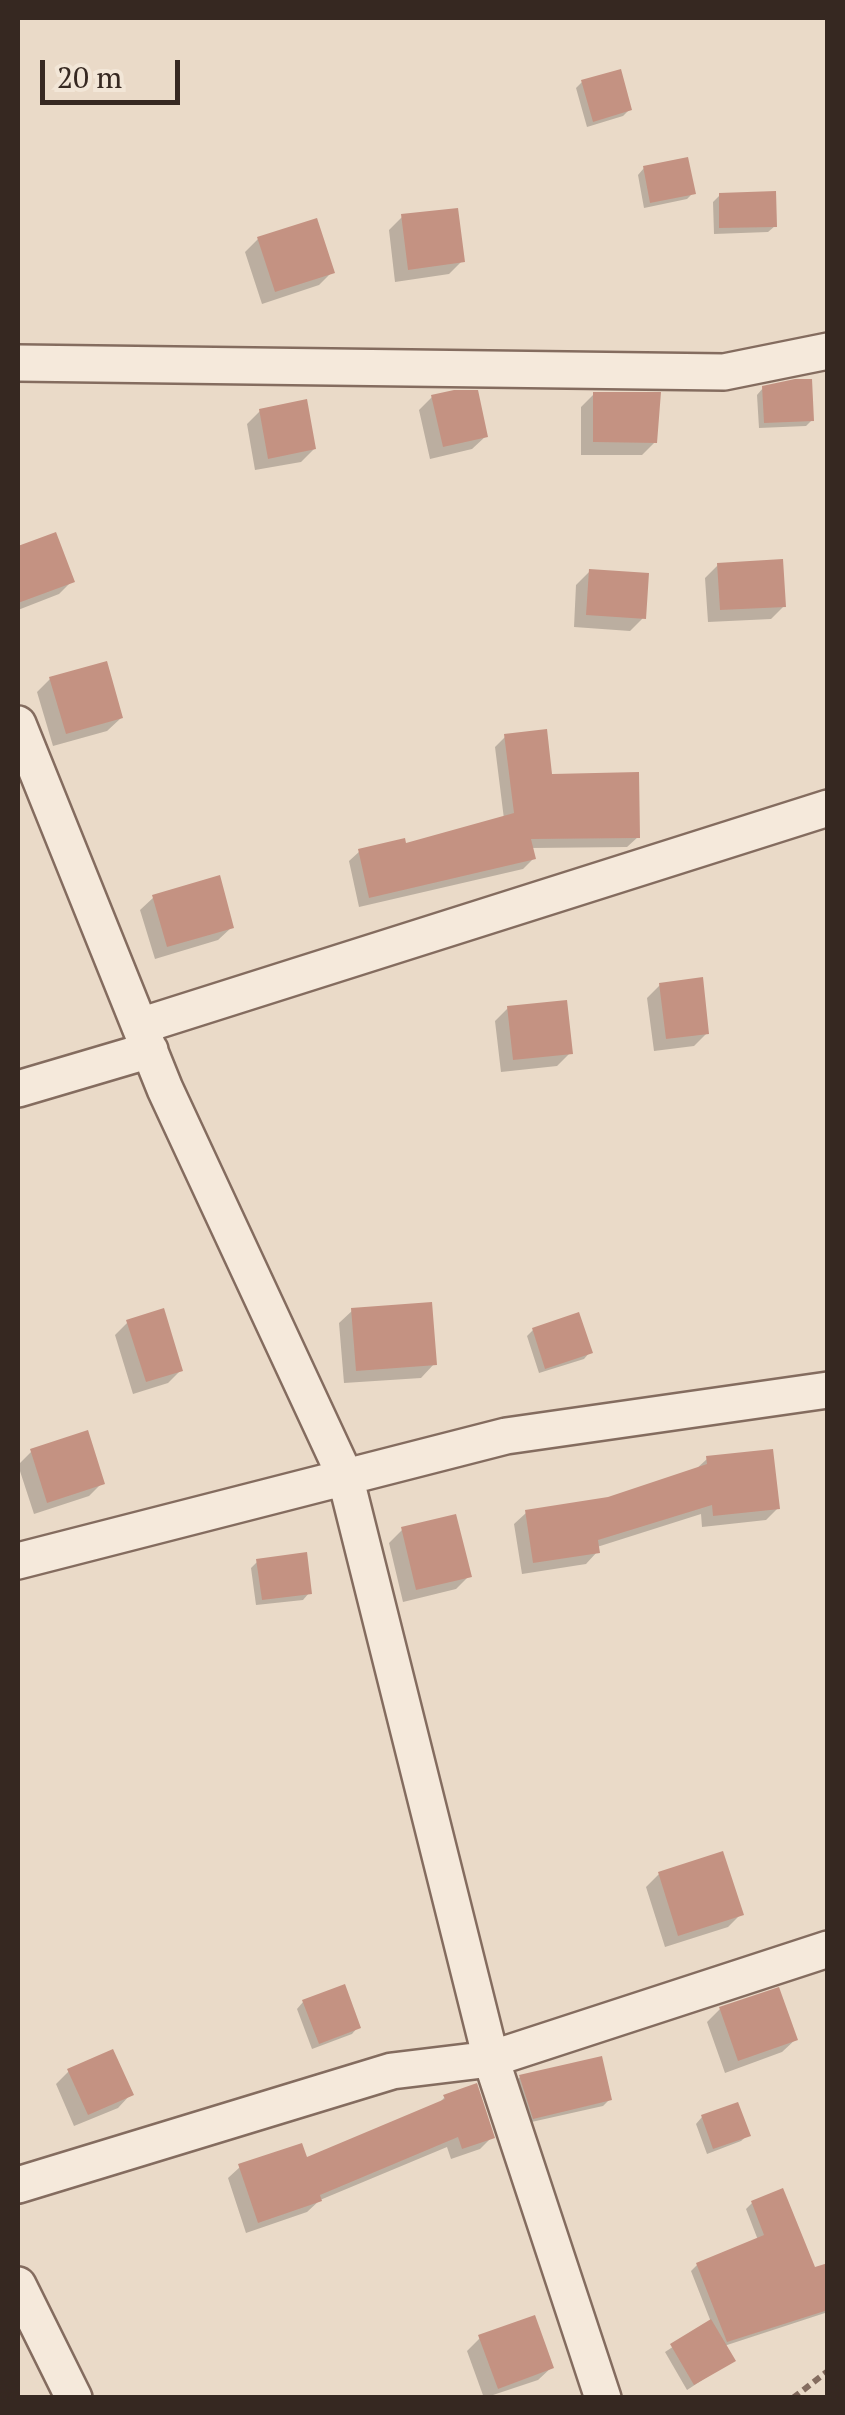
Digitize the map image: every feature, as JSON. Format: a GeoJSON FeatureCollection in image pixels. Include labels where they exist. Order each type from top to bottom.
{"type":"FeatureCollection","features":[{"type":"Feature","properties":{"kind":"street"},"geometry":{"type":"LineString","coordinates":[[18,363],[724,372],[828,351]]}},
{"type":"Feature","properties":{"kind":"street"},"geometry":{"type":"LineString","coordinates":[[18,724],[145,1038],[344,1476],[491,2059],[603,2398]]}},
{"type":"Feature","properties":{"kind":"street"},"geometry":{"type":"LineString","coordinates":[[18,1089],[145,1038],[828,808]]}},
{"type":"Feature","properties":{"kind":"street"},"geometry":{"type":"LineString","coordinates":[[18,1562],[506,1436],[828,1390]]}},
{"type":"Feature","properties":{"kind":"street"},"geometry":{"type":"LineString","coordinates":[[18,2184],[392,2071],[491,2059],[828,1949]]}},
{"type":"Feature","properties":{"kind":"street"},"geometry":{"type":"LineString","coordinates":[[18,2285],[74,2398]]}},
{"type":"Feature","properties":{"kind":"path"},"geometry":{"type":"LineString","coordinates":[[793,2398],[828,2371]]}},
{"type":"Feature","properties":{"kind":"building"},"geometry":{"type":"Polygon","coordinates":[[[621,69],[632,110],[593,122],[581,80],[621,69]]]}},
{"type":"Feature","properties":{"kind":"building"},"geometry":{"type":"Polygon","coordinates":[[[688,157],[696,194],[650,203],[643,166],[688,157]]]}},
{"type":"Feature","properties":{"kind":"building"},"geometry":{"type":"Polygon","coordinates":[[[776,191],[777,227],[719,228],[719,193],[776,191]]]}},
{"type":"Feature","properties":{"kind":"building"},"geometry":{"type":"Polygon","coordinates":[[[458,208],[465,262],[408,270],[401,214],[458,208]]]}},
{"type":"Feature","properties":{"kind":"building"},"geometry":{"type":"Polygon","coordinates":[[[317,218],[335,273],[275,292],[257,237],[317,218]]]}},
{"type":"Feature","properties":{"kind":"building"},"geometry":{"type":"Polygon","coordinates":[[[812,379],[814,421],[764,423],[762,386],[812,379]]]}},
{"type":"Feature","properties":{"kind":"building"},"geometry":{"type":"Polygon","coordinates":[[[478,390],[488,437],[443,447],[431,395],[478,390]]]}},
{"type":"Feature","properties":{"kind":"building"},"geometry":{"type":"Polygon","coordinates":[[[593,392],[661,392],[657,443],[593,442],[593,392]]]}},
{"type":"Feature","properties":{"kind":"building"},"geometry":{"type":"Polygon","coordinates":[[[307,399],[316,449],[268,459],[259,409],[307,399]]]}},
{"type":"Feature","properties":{"kind":"building"},"geometry":{"type":"Polygon","coordinates":[[[56,532],[75,582],[18,603],[18,546],[56,532]]]}},
{"type":"Feature","properties":{"kind":"building"},"geometry":{"type":"Polygon","coordinates":[[[783,559],[786,607],[720,610],[717,563],[783,559]]]}},
{"type":"Feature","properties":{"kind":"building"},"geometry":{"type":"Polygon","coordinates":[[[589,569],[649,573],[646,619],[586,615],[589,569]]]}},
{"type":"Feature","properties":{"kind":"building"},"geometry":{"type":"Polygon","coordinates":[[[107,661],[123,718],[66,734],[49,677],[107,661]]]}},
{"type":"Feature","properties":{"kind":"building"},"geometry":{"type":"Polygon","coordinates":[[[547,729],[552,774],[639,772],[640,838],[531,839],[536,859],[369,898],[358,849],[405,838],[406,843],[514,813],[504,734],[547,729]]]}},
{"type":"Feature","properties":{"kind":"building"},"geometry":{"type":"Polygon","coordinates":[[[220,875],[234,928],[167,947],[152,895],[220,875]]]}},
{"type":"Feature","properties":{"kind":"building"},"geometry":{"type":"Polygon","coordinates":[[[703,977],[709,1034],[666,1039],[659,983],[703,977]]]}},
{"type":"Feature","properties":{"kind":"building"},"geometry":{"type":"Polygon","coordinates":[[[567,1000],[573,1054],[513,1060],[507,1006],[567,1000]]]}},
{"type":"Feature","properties":{"kind":"building"},"geometry":{"type":"Polygon","coordinates":[[[432,1302],[437,1365],[356,1371],[351,1308],[432,1302]]]}},
{"type":"Feature","properties":{"kind":"building"},"geometry":{"type":"Polygon","coordinates":[[[164,1308],[183,1371],[146,1382],[126,1320],[164,1308]]]}},
{"type":"Feature","properties":{"kind":"building"},"geometry":{"type":"Polygon","coordinates":[[[579,1312],[593,1353],[545,1369],[532,1328],[579,1312]]]}},
{"type":"Feature","properties":{"kind":"building"},"geometry":{"type":"Polygon","coordinates":[[[88,1430],[105,1484],[47,1503],[30,1449],[88,1430]]]}},
{"type":"Feature","properties":{"kind":"building"},"geometry":{"type":"Polygon","coordinates":[[[773,1449],[780,1509],[713,1516],[712,1505],[598,1540],[600,1553],[533,1563],[525,1510],[608,1497],[707,1464],[706,1456],[773,1449]]]}},
{"type":"Feature","properties":{"kind":"building"},"geometry":{"type":"Polygon","coordinates":[[[456,1514],[472,1577],[416,1590],[401,1527],[456,1514]]]}},
{"type":"Feature","properties":{"kind":"building"},"geometry":{"type":"Polygon","coordinates":[[[307,1552],[312,1594],[262,1600],[256,1559],[307,1552]]]}},
{"type":"Feature","properties":{"kind":"building"},"geometry":{"type":"Polygon","coordinates":[[[723,1851],[744,1915],[678,1936],[658,1872],[723,1851]]]}},
{"type":"Feature","properties":{"kind":"building"},"geometry":{"type":"Polygon","coordinates":[[[345,1984],[361,2028],[319,2044],[302,2000],[345,1984]]]}},
{"type":"Feature","properties":{"kind":"building"},"geometry":{"type":"Polygon","coordinates":[[[779,1987],[798,2040],[738,2061],[719,2007],[779,1987]]]}},
{"type":"Feature","properties":{"kind":"building"},"geometry":{"type":"Polygon","coordinates":[[[113,2049],[134,2095],[88,2115],[67,2069],[113,2049]]]}},
{"type":"Feature","properties":{"kind":"building"},"geometry":{"type":"Polygon","coordinates":[[[602,2056],[612,2100],[533,2119],[519,2075],[602,2056]]]}},
{"type":"Feature","properties":{"kind":"building"},"geometry":{"type":"Polygon","coordinates":[[[477,2083],[495,2138],[462,2149],[458,2137],[320,2195],[322,2201],[258,2223],[238,2164],[302,2143],[307,2157],[477,2083]]]}},
{"type":"Feature","properties":{"kind":"building"},"geometry":{"type":"Polygon","coordinates":[[[738,2102],[751,2136],[713,2149],[701,2115],[738,2102]]]}},
{"type":"Feature","properties":{"kind":"building"},"geometry":{"type":"Polygon","coordinates":[[[783,2188],[815,2267],[828,2263],[828,2310],[727,2342],[696,2263],[764,2235],[751,2201],[783,2188]]]}},
{"type":"Feature","properties":{"kind":"building"},"geometry":{"type":"Polygon","coordinates":[[[535,2315],[554,2368],[498,2389],[478,2335],[535,2315]]]}},
{"type":"Feature","properties":{"kind":"building"},"geometry":{"type":"Polygon","coordinates":[[[711,2319],[736,2361],[694,2385],[670,2344],[711,2319]]]}}]}
